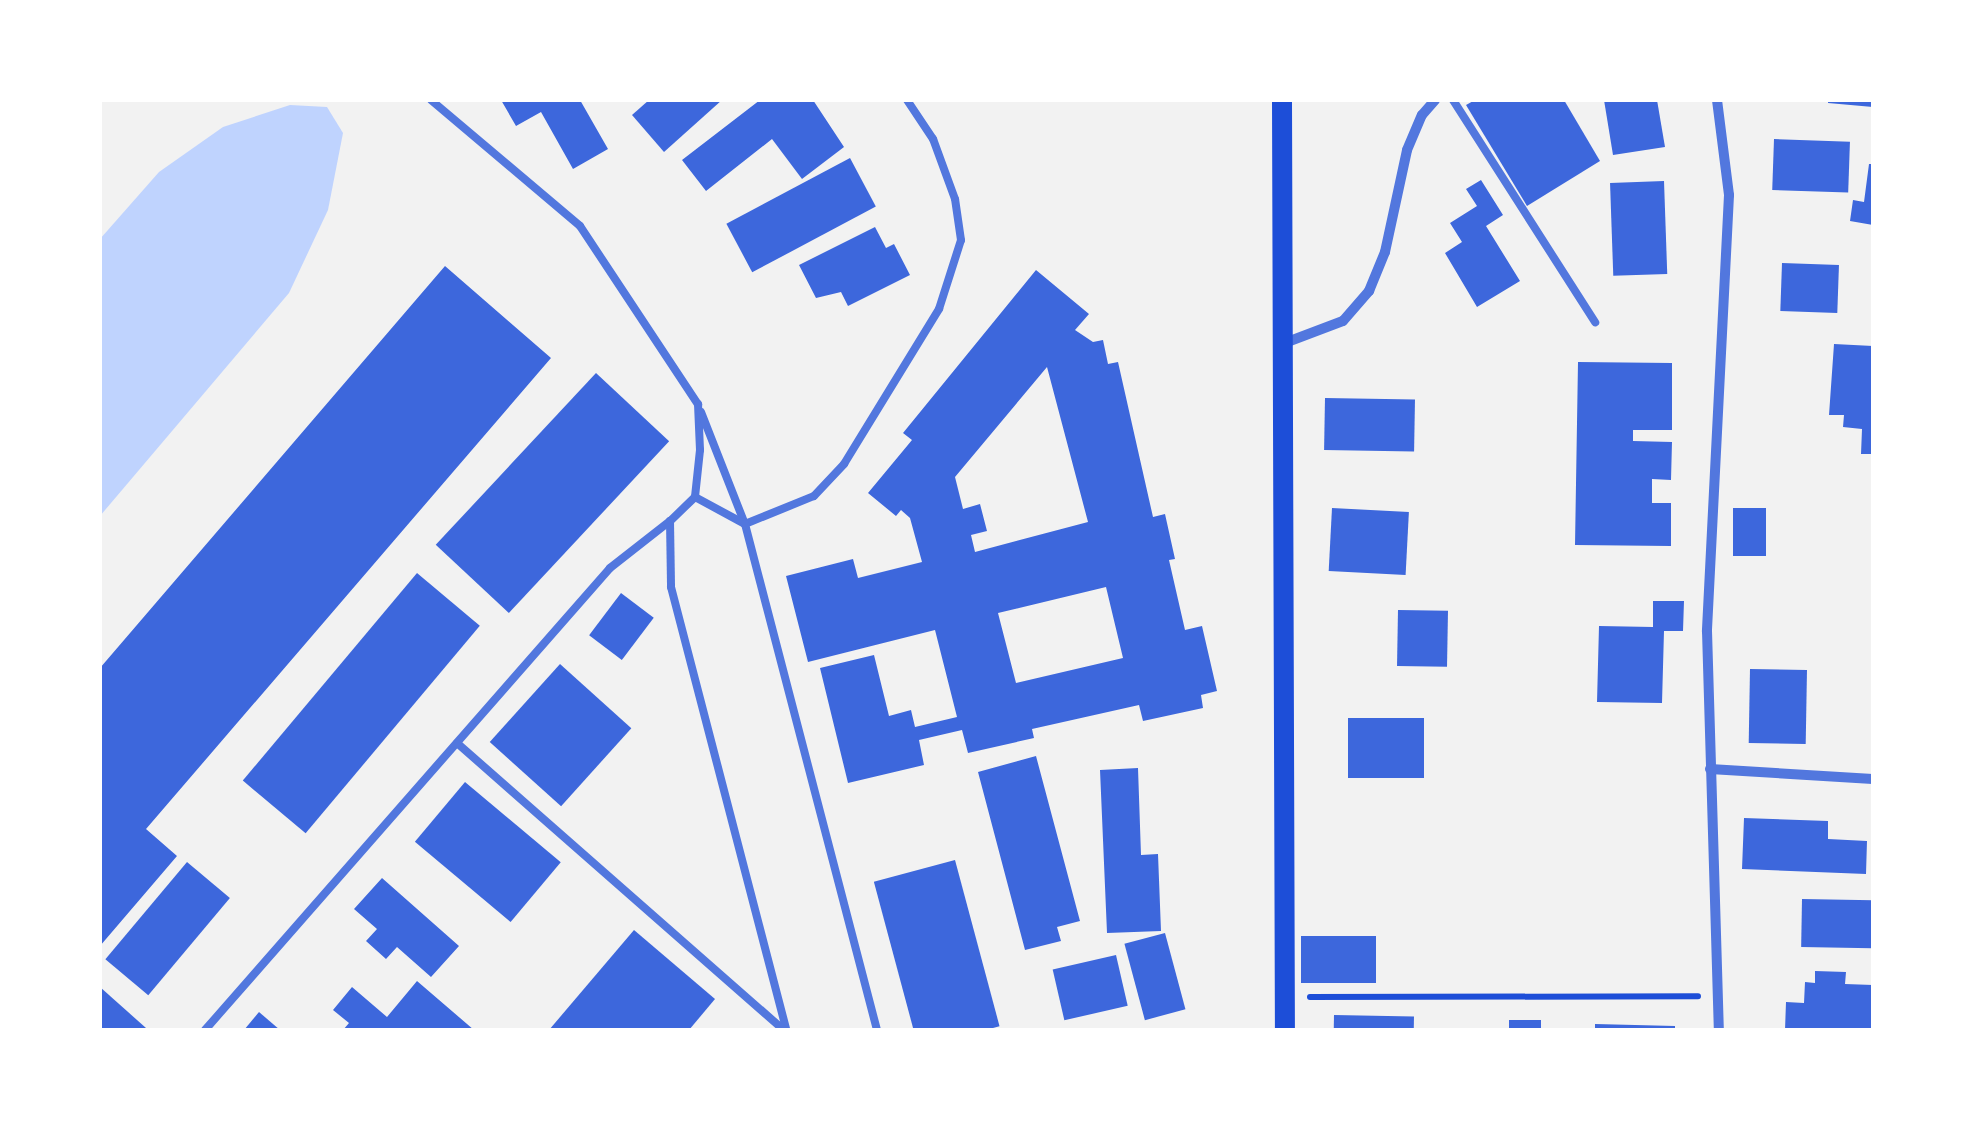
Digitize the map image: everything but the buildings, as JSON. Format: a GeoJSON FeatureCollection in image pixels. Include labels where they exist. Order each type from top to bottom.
{"type":"FeatureCollection","features":[{"type":"Feature","properties":{"kind":"main road"},"geometry":{"type":"LineString","coordinates":[[1282,100],[1285,1030]]}},
{"type":"Feature","properties":{"kind":"street"},"geometry":{"type":"LineString","coordinates":[[1281,344],[1342,320],[1370,292],[1385,252],[1407,150],[1422,114],[1435,100]]}},
{"type":"Feature","properties":{"kind":"street"},"geometry":{"type":"LineString","coordinates":[[1717,100],[1729,196],[1708,631],[1720,1030]]}},
{"type":"Feature","properties":{"kind":"street"},"geometry":{"type":"LineString","coordinates":[[1710,770],[1873,779]]}},
{"type":"Feature","properties":{"kind":"lane"},"geometry":{"type":"LineString","coordinates":[[431,100],[580,226],[698,404],[745,524],[877,1030]]}},
{"type":"Feature","properties":{"kind":"lane"},"geometry":{"type":"LineString","coordinates":[[694,498],[745,524],[814,496],[844,464],[939,309],[961,240],[956,199],[933,139],[906,100]]}},
{"type":"Feature","properties":{"kind":"lane"},"geometry":{"type":"LineString","coordinates":[[1453,100],[1595,322]]}},
{"type":"Feature","properties":{"kind":"lane"},"geometry":{"type":"LineString","coordinates":[[205,1030],[610,568],[670,522],[694,498],[700,450],[698,404]]}},
{"type":"Feature","properties":{"kind":"lane"},"geometry":{"type":"LineString","coordinates":[[670,522],[671,586],[785,1030]]}},
{"type":"Feature","properties":{"kind":"lane"},"geometry":{"type":"LineString","coordinates":[[458,743],[785,1030]]}},
{"type":"Feature","properties":{"kind":"path"},"geometry":{"type":"LineString","coordinates":[[1284,997],[1720,996]]}},
{"type":"Feature","properties":{"kind":"water"},"geometry":{"type":"Polygon","coordinates":[[[290,105],[327,107],[343,133],[328,210],[289,293],[100,516],[100,239],[159,172],[223,127],[290,105]]]}}]}
